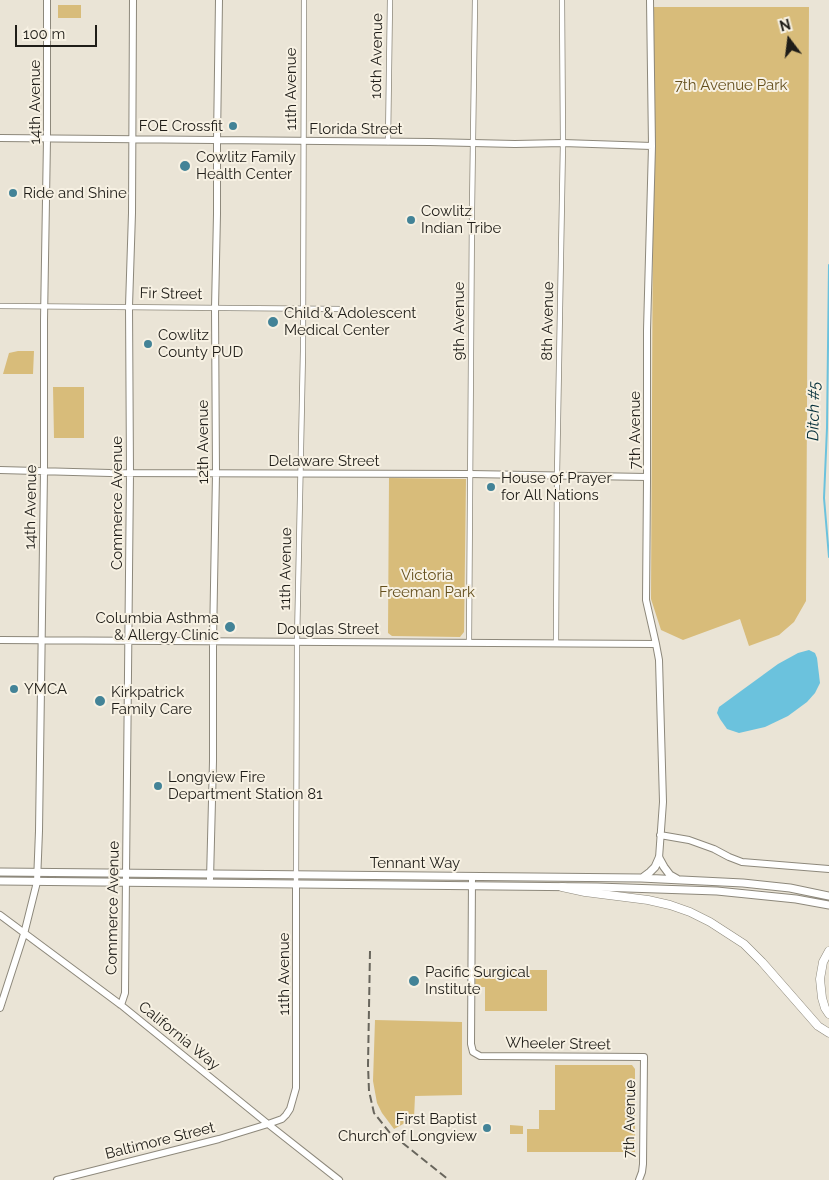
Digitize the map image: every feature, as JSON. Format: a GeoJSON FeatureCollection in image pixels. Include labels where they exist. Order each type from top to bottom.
{"type":"FeatureCollection","features":[{"type":"Feature","properties":{"kind":"highway"},"geometry":{"type":"LineString","coordinates":[[562,887],[670,905],[710,922],[744,944],[818,1026],[829,1034]]}},
{"type":"Feature","properties":{"kind":"highway"},"geometry":{"type":"LineString","coordinates":[[829,951],[823,962],[820,979],[822,998],[829,1014]]}},
{"type":"Feature","properties":{"kind":"main road"},"geometry":{"type":"LineString","coordinates":[[641,878],[655,867],[659,858]]}},
{"type":"Feature","properties":{"kind":"main road"},"geometry":{"type":"LineString","coordinates":[[659,858],[670,875],[678,880]]}},
{"type":"Feature","properties":{"kind":"main road","name":"Tennant Way"},"geometry":{"type":"LineString","coordinates":[[0,872],[641,878],[743,884],[829,896]]}},
{"type":"Feature","properties":{"kind":"main road","name":"Tennant Way"},"geometry":{"type":"LineString","coordinates":[[0,881],[562,887],[717,891],[796,899],[829,905]]}},
{"type":"Feature","properties":{"kind":"street","name":"14th Avenue"},"geometry":{"type":"LineString","coordinates":[[0,1008],[24,934],[37,882],[40,814],[48,0]]}},
{"type":"Feature","properties":{"kind":"street","name":"Commerce Avenue"},"geometry":{"type":"LineString","coordinates":[[121,1005],[124,993],[126,883],[130,474],[129,306],[134,0]]}},
{"type":"Feature","properties":{"kind":"street","name":"12th Avenue"},"geometry":{"type":"LineString","coordinates":[[210,883],[216,474],[215,308],[219,0]]}},
{"type":"Feature","properties":{"kind":"street","name":"11th Avenue"},"geometry":{"type":"LineString","coordinates":[[268,1124],[282,1119],[286,1115],[290,1109],[296,1088],[297,642],[303,356],[304,0]]}},
{"type":"Feature","properties":{"kind":"street","name":"10th Avenue"},"geometry":{"type":"LineString","coordinates":[[388,142],[390,0]]}},
{"type":"Feature","properties":{"kind":"street","name":"9th Avenue"},"geometry":{"type":"LineString","coordinates":[[469,643],[475,0]]}},
{"type":"Feature","properties":{"kind":"street","name":"8th Avenue"},"geometry":{"type":"LineString","coordinates":[[556,643],[556,476],[563,143],[562,0]]}},
{"type":"Feature","properties":{"kind":"street","name":"7th Avenue"},"geometry":{"type":"LineString","coordinates":[[650,0],[652,146],[647,330],[646,600],[659,660],[663,802],[659,858]]}},
{"type":"Feature","properties":{"kind":"street","name":"Florida Street"},"geometry":{"type":"LineString","coordinates":[[0,138],[563,143],[652,146]]}},
{"type":"Feature","properties":{"kind":"street","name":"Fir Street"},"geometry":{"type":"LineString","coordinates":[[0,306],[342,309]]}},
{"type":"Feature","properties":{"kind":"street","name":"Delaware Street"},"geometry":{"type":"LineString","coordinates":[[0,470],[130,474],[300,473],[647,477]]}},
{"type":"Feature","properties":{"kind":"street","name":"Douglas Street"},"geometry":{"type":"LineString","coordinates":[[0,640],[656,644]]}},
{"type":"Feature","properties":{"kind":"street"},"geometry":{"type":"LineString","coordinates":[[660,835],[689,840],[742,862],[829,869]]}},
{"type":"Feature","properties":{"kind":"street"},"geometry":{"type":"LineString","coordinates":[[472,877],[472,886]]}},
{"type":"Feature","properties":{"kind":"street","name":"Wheeler Street"},"geometry":{"type":"LineString","coordinates":[[472,886],[471,1044],[473,1052],[480,1056],[644,1057]]}},
{"type":"Feature","properties":{"kind":"street","name":"California Way"},"geometry":{"type":"LineString","coordinates":[[0,915],[121,1005],[339,1180]]}},
{"type":"Feature","properties":{"kind":"street","name":"7th Avenue"},"geometry":{"type":"LineString","coordinates":[[639,1180],[643,1164],[644,1057]]}},
{"type":"Feature","properties":{"kind":"street","name":"Baltimore Street"},"geometry":{"type":"LineString","coordinates":[[57,1180],[219,1139],[268,1124]]}},
{"type":"Feature","properties":{"kind":"green space"},"geometry":{"type":"Polygon","coordinates":[[[58,5],[81,5],[81,18],[58,18],[58,5]]]}},
{"type":"Feature","properties":{"kind":"green space","name":"7th Avenue Park"},"geometry":{"type":"Polygon","coordinates":[[[654,7],[809,7],[806,601],[794,622],[779,635],[749,646],[740,619],[683,640],[661,630],[651,599],[654,7]]]}},
{"type":"Feature","properties":{"kind":"green space"},"geometry":{"type":"Polygon","coordinates":[[[34,351],[33,374],[3,374],[9,353],[34,351]]]}},
{"type":"Feature","properties":{"kind":"green space"},"geometry":{"type":"Polygon","coordinates":[[[53,387],[84,387],[84,438],[54,438],[53,387]]]}},
{"type":"Feature","properties":{"kind":"green space","name":"Victoria Freeman Park"},"geometry":{"type":"Polygon","coordinates":[[[389,478],[466,479],[464,632],[460,637],[392,636],[388,633],[389,478]]]}},
{"type":"Feature","properties":{"kind":"green space"},"geometry":{"type":"Polygon","coordinates":[[[476,970],[547,970],[547,1011],[485,1011],[485,987],[475,987],[476,970]]]}},
{"type":"Feature","properties":{"kind":"green space"},"geometry":{"type":"Polygon","coordinates":[[[375,1020],[462,1022],[462,1095],[415,1096],[414,1118],[394,1129],[377,1103],[373,1081],[375,1020]]]}},
{"type":"Feature","properties":{"kind":"green space"},"geometry":{"type":"Polygon","coordinates":[[[555,1065],[632,1065],[635,1069],[635,1152],[527,1152],[527,1129],[539,1129],[539,1110],[555,1110],[555,1065]]]}},
{"type":"Feature","properties":{"kind":"green space"},"geometry":{"type":"Polygon","coordinates":[[[510,1125],[523,1126],[523,1134],[510,1134],[510,1125]]]}},
{"type":"Feature","properties":{"kind":"water"},"geometry":{"type":"Polygon","coordinates":[[[809,650],[815,653],[817,658],[820,683],[815,693],[807,702],[788,716],[765,727],[739,733],[727,729],[717,713],[719,707],[778,664],[798,653],[809,650]]]}},
{"type":"Feature","properties":{"kind":"waterway","name":"Ditch #5"},"geometry":{"type":"LineString","coordinates":[[829,265],[824,498],[829,557]]}},
{"type":"Feature","properties":{"kind":"railway"},"geometry":{"type":"LineString","coordinates":[[370,951],[368,1065],[369,1091],[374,1113],[390,1133],[449,1180]]}},
{"type":"Feature","properties":{"kind":"place","name":"FOE Crossfit"},"geometry":{"type":"Point","coordinates":[233,126]}},
{"type":"Feature","properties":{"kind":"place","name":"Cowlitz Family Health Center"},"geometry":{"type":"Point","coordinates":[185,166]}},
{"type":"Feature","properties":{"kind":"place","name":"Ride and Shine"},"geometry":{"type":"Point","coordinates":[13,193]}},
{"type":"Feature","properties":{"kind":"place","name":"Cowlitz Indian Tribe"},"geometry":{"type":"Point","coordinates":[411,220]}},
{"type":"Feature","properties":{"kind":"place","name":"Child & Adolescent Medical Center"},"geometry":{"type":"Point","coordinates":[273,322]}},
{"type":"Feature","properties":{"kind":"place","name":"Cowlitz County PUD"},"geometry":{"type":"Point","coordinates":[148,344]}},
{"type":"Feature","properties":{"kind":"place","name":"House of Prayer for All Nations"},"geometry":{"type":"Point","coordinates":[491,487]}},
{"type":"Feature","properties":{"kind":"place","name":"Columbia Asthma & Allergy Clinic"},"geometry":{"type":"Point","coordinates":[230,627]}},
{"type":"Feature","properties":{"kind":"place","name":"YMCA"},"geometry":{"type":"Point","coordinates":[14,689]}},
{"type":"Feature","properties":{"kind":"place","name":"Kirkpatrick Family Care"},"geometry":{"type":"Point","coordinates":[100,701]}},
{"type":"Feature","properties":{"kind":"place","name":"Longview Fire Department Station 81"},"geometry":{"type":"Point","coordinates":[158,786]}},
{"type":"Feature","properties":{"kind":"place","name":"Pacific Surgical Institute"},"geometry":{"type":"Point","coordinates":[414,981]}},
{"type":"Feature","properties":{"kind":"place","name":"First Baptist Church of Longview"},"geometry":{"type":"Point","coordinates":[487,1128]}}]}
